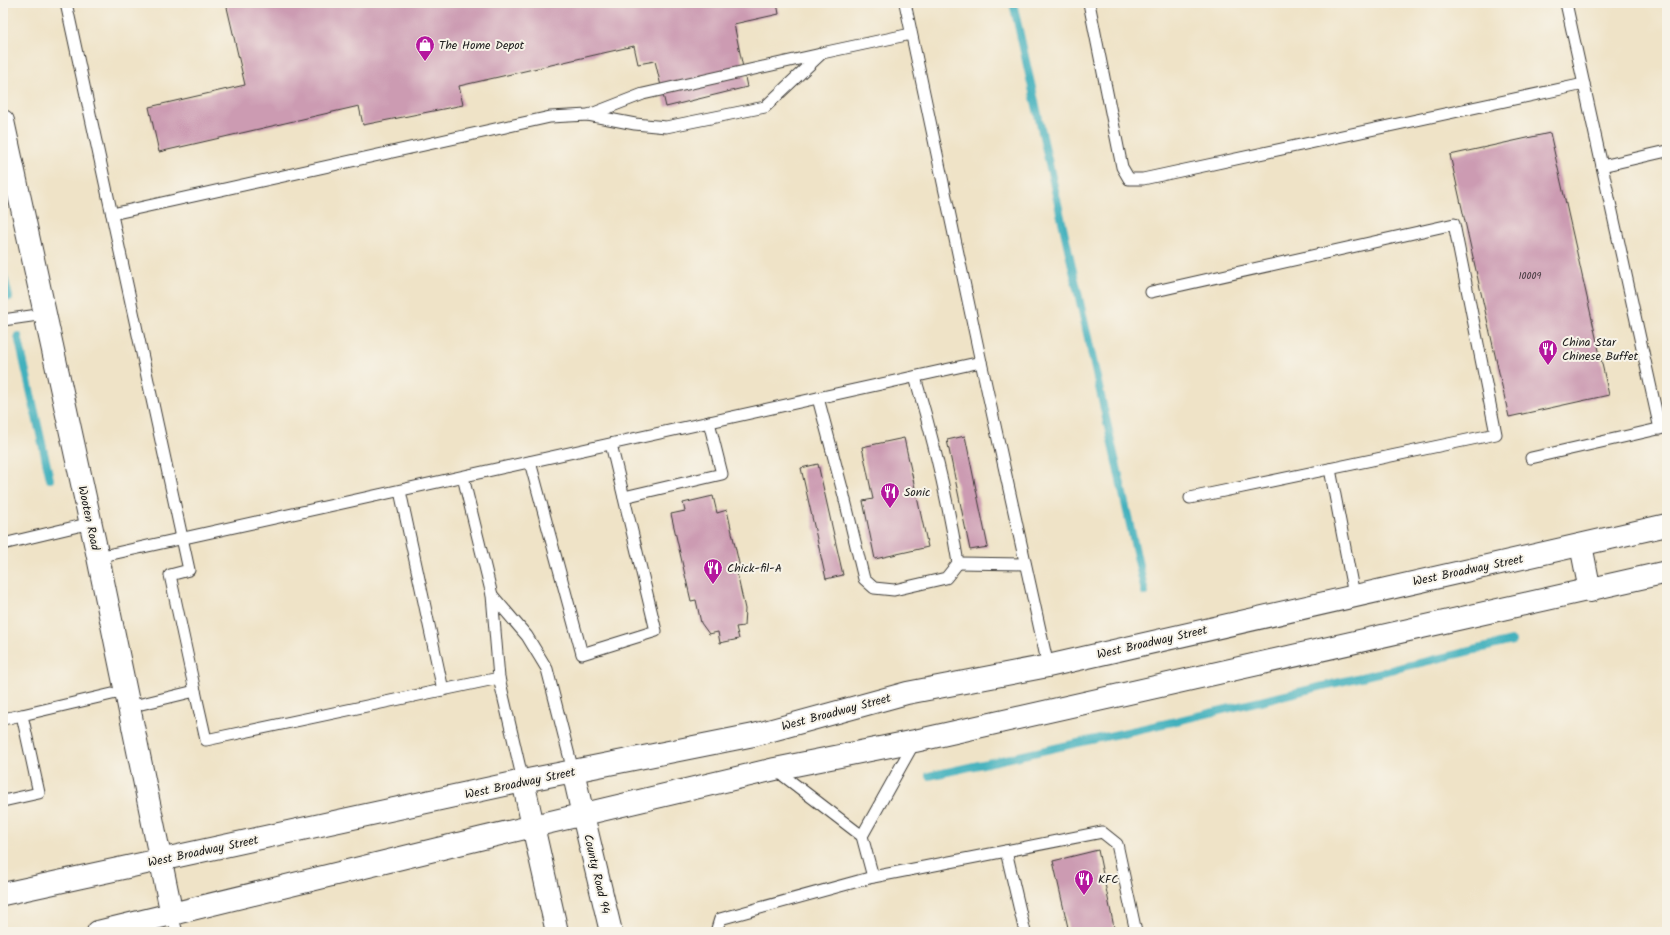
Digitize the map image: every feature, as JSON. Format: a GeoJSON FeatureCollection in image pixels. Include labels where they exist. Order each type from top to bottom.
{"type":"FeatureCollection","features":[{"type":"Feature","properties":{"kind":"main road","name":"Wooten Road"},"geometry":{"type":"LineString","coordinates":[[3,121],[91,523],[174,923]]}},
{"type":"Feature","properties":{"kind":"main road","name":"West Broadway Street"},"geometry":{"type":"LineString","coordinates":[[3,894],[573,771],[754,735],[907,693],[1048,666],[1354,595],[1667,525]]}},
{"type":"Feature","properties":{"kind":"main road"},"geometry":{"type":"LineString","coordinates":[[1581,545],[1590,591]]}},
{"type":"Feature","properties":{"kind":"main road"},"geometry":{"type":"LineString","coordinates":[[98,932],[174,923],[533,826],[775,769],[915,741],[1590,591],[1667,572]]}},
{"type":"Feature","properties":{"kind":"main road","name":"County Road 94"},"geometry":{"type":"LineString","coordinates":[[573,771],[610,932]]}},
{"type":"Feature","properties":{"kind":"main road"},"geometry":{"type":"LineString","coordinates":[[523,782],[557,932]]}},
{"type":"Feature","properties":{"kind":"lane"},"geometry":{"type":"LineString","coordinates":[[66,3],[190,570],[170,575],[194,691],[206,740],[499,678]]}},
{"type":"Feature","properties":{"kind":"lane"},"geometry":{"type":"LineString","coordinates":[[905,3],[981,362],[1048,666]]}},
{"type":"Feature","properties":{"kind":"lane"},"geometry":{"type":"LineString","coordinates":[[1089,3],[1122,167],[1129,178],[1143,179],[1584,84]]}},
{"type":"Feature","properties":{"kind":"lane"},"geometry":{"type":"LineString","coordinates":[[1531,458],[1663,428],[1566,3]]}},
{"type":"Feature","properties":{"kind":"lane"},"geometry":{"type":"LineString","coordinates":[[588,115],[643,94],[911,34]]}},
{"type":"Feature","properties":{"kind":"lane"},"geometry":{"type":"LineString","coordinates":[[112,214],[550,117],[588,115],[635,124],[666,127],[765,107],[822,53]]}},
{"type":"Feature","properties":{"kind":"lane"},"geometry":{"type":"LineString","coordinates":[[1602,166],[1667,152]]}},
{"type":"Feature","properties":{"kind":"lane"},"geometry":{"type":"LineString","coordinates":[[1151,292],[1454,224],[1496,434],[1190,498]]}},
{"type":"Feature","properties":{"kind":"lane"},"geometry":{"type":"LineString","coordinates":[[3,320],[45,314]]}},
{"type":"Feature","properties":{"kind":"lane"},"geometry":{"type":"LineString","coordinates":[[98,557],[981,362]]}},
{"type":"Feature","properties":{"kind":"lane"},"geometry":{"type":"LineString","coordinates":[[818,398],[864,579],[874,588],[894,590],[946,578],[958,563],[952,527],[931,432],[915,377]]}},
{"type":"Feature","properties":{"kind":"lane"},"geometry":{"type":"LineString","coordinates":[[624,497],[722,474],[709,422]]}},
{"type":"Feature","properties":{"kind":"lane"},"geometry":{"type":"LineString","coordinates":[[530,462],[582,654],[656,632],[611,444]]}},
{"type":"Feature","properties":{"kind":"lane"},"geometry":{"type":"LineString","coordinates":[[1330,469],[1354,595]]}},
{"type":"Feature","properties":{"kind":"lane"},"geometry":{"type":"LineString","coordinates":[[463,477],[492,595],[499,678],[523,782]]}},
{"type":"Feature","properties":{"kind":"lane"},"geometry":{"type":"LineString","coordinates":[[400,491],[443,690]]}},
{"type":"Feature","properties":{"kind":"lane"},"geometry":{"type":"LineString","coordinates":[[3,544],[91,523]]}},
{"type":"Feature","properties":{"kind":"lane"},"geometry":{"type":"LineString","coordinates":[[958,563],[1025,564]]}},
{"type":"Feature","properties":{"kind":"lane"},"geometry":{"type":"LineString","coordinates":[[492,595],[527,636],[547,669],[573,771]]}},
{"type":"Feature","properties":{"kind":"lane"},"geometry":{"type":"LineString","coordinates":[[3,719],[127,699],[194,691]]}},
{"type":"Feature","properties":{"kind":"lane"},"geometry":{"type":"LineString","coordinates":[[3,801],[39,793],[22,715]]}},
{"type":"Feature","properties":{"kind":"lane"},"geometry":{"type":"LineString","coordinates":[[862,836],[915,741]]}},
{"type":"Feature","properties":{"kind":"lane"},"geometry":{"type":"LineString","coordinates":[[775,769],[862,836],[873,877]]}},
{"type":"Feature","properties":{"kind":"lane"},"geometry":{"type":"LineString","coordinates":[[716,932],[720,920],[873,877],[1102,832],[1117,844],[1136,932]]}},
{"type":"Feature","properties":{"kind":"lane"},"geometry":{"type":"LineString","coordinates":[[1006,851],[1025,932]]}},
{"type":"Feature","properties":{"kind":"building","name":"The Home Depot"},"geometry":{"type":"Polygon","coordinates":[[[226,3],[777,3],[779,14],[734,24],[747,87],[666,107],[655,61],[638,64],[634,46],[459,86],[463,105],[363,125],[359,106],[159,152],[149,107],[245,85],[226,3]]]}},
{"type":"Feature","properties":{"kind":"building"},"geometry":{"type":"Polygon","coordinates":[[[1550,133],[1609,395],[1509,417],[1450,155],[1550,133]]]}},
{"type":"Feature","properties":{"kind":"building"},"geometry":{"type":"Polygon","coordinates":[[[965,436],[988,547],[970,550],[947,440],[965,436]]]}},
{"type":"Feature","properties":{"kind":"building"},"geometry":{"type":"Polygon","coordinates":[[[904,438],[928,547],[875,559],[863,501],[873,499],[862,447],[904,438]]]}},
{"type":"Feature","properties":{"kind":"building"},"geometry":{"type":"Polygon","coordinates":[[[818,464],[843,575],[826,579],[801,468],[818,464]]]}},
{"type":"Feature","properties":{"kind":"building","name":"Chick-fil-A"},"geometry":{"type":"Polygon","coordinates":[[[713,496],[717,513],[727,510],[740,568],[736,569],[745,609],[744,626],[736,627],[739,639],[720,643],[718,632],[709,634],[701,623],[696,600],[691,601],[671,514],[685,511],[683,503],[713,496]]]}},
{"type":"Feature","properties":{"kind":"building","name":"KFC"},"geometry":{"type":"Polygon","coordinates":[[[1098,850],[1115,932],[1069,932],[1053,861],[1098,850]]]}},
{"type":"Feature","properties":{"kind":"waterway"},"geometry":{"type":"LineString","coordinates":[[1013,3],[1145,592]]}},
{"type":"Feature","properties":{"kind":"waterway"},"geometry":{"type":"LineString","coordinates":[[3,273],[9,297]]}},
{"type":"Feature","properties":{"kind":"waterway"},"geometry":{"type":"LineString","coordinates":[[18,336],[50,479]]}},
{"type":"Feature","properties":{"kind":"waterway"},"geometry":{"type":"LineString","coordinates":[[929,776],[1172,722],[1512,641]]}},
{"type":"Feature","properties":{"kind":"place","name":"The Home Depot"},"geometry":{"type":"Point","coordinates":[425,62]}},
{"type":"Feature","properties":{"kind":"place","name":"China Star Chinese Buffet"},"geometry":{"type":"Point","coordinates":[1548,366]}},
{"type":"Feature","properties":{"kind":"place","name":"Sonic"},"geometry":{"type":"Point","coordinates":[890,509]}},
{"type":"Feature","properties":{"kind":"place","name":"Chick-fil-A"},"geometry":{"type":"Point","coordinates":[713,585]}},
{"type":"Feature","properties":{"kind":"place","name":"KFC"},"geometry":{"type":"Point","coordinates":[1084,896]}}]}
